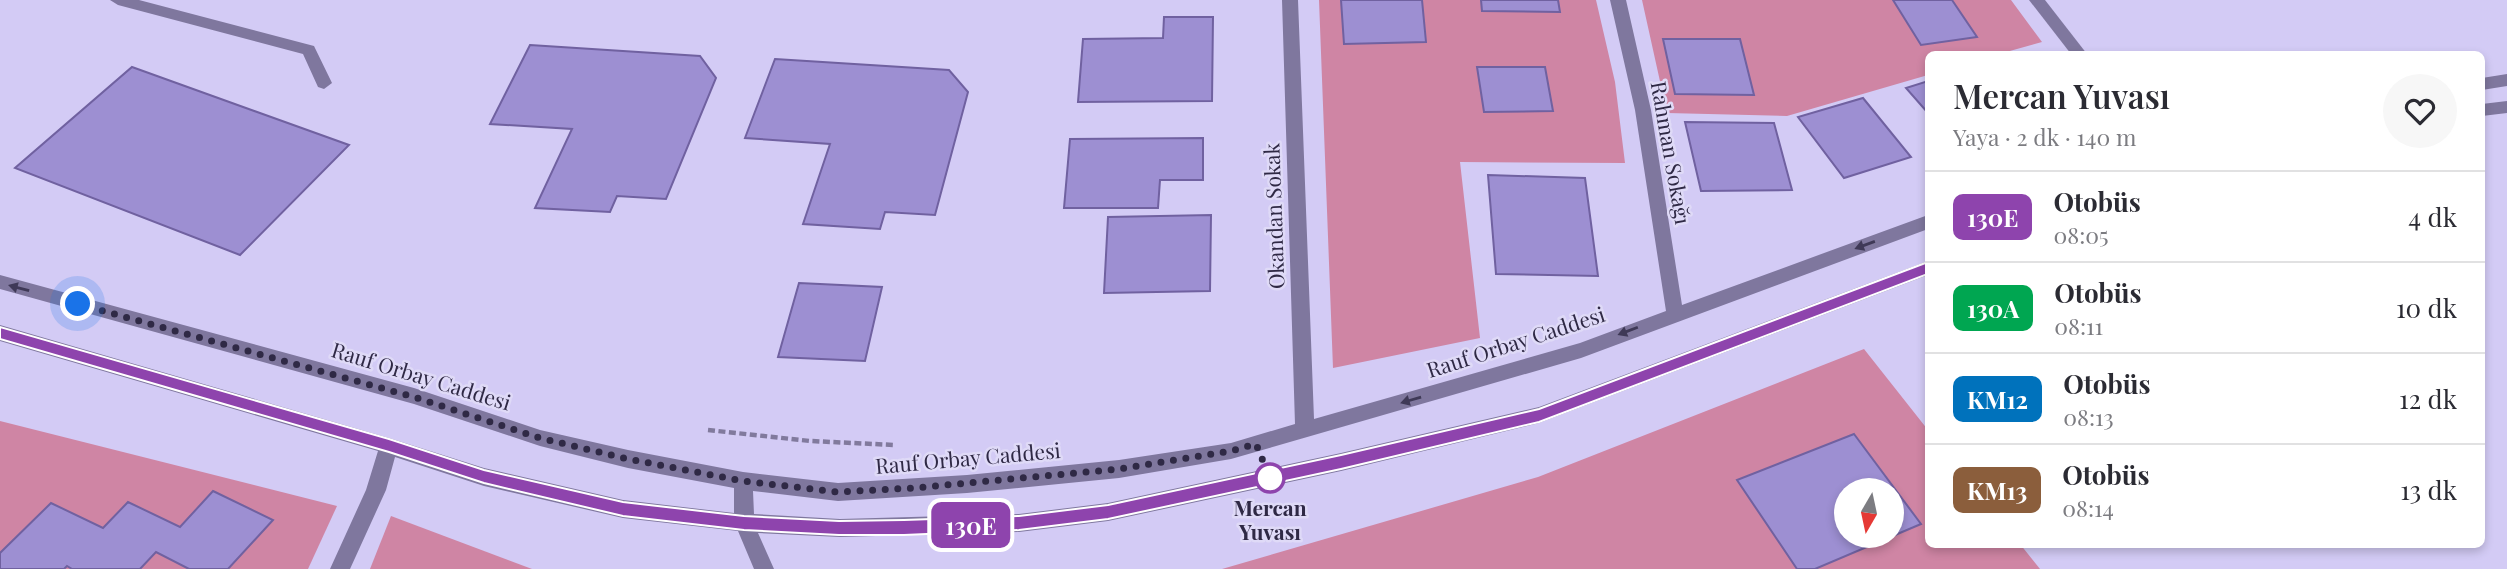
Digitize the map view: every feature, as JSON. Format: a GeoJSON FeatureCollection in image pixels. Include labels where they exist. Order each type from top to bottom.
{"type":"FeatureCollection","features":[{"type":"Feature","properties":{"kind":"street"},"geometry":{"type":"LineString","coordinates":[[118,0],[309,50],[324,83]]}},
{"type":"Feature","properties":{"kind":"street","name":"Okandan Sokak"},"geometry":{"type":"LineString","coordinates":[[1290,0],[1305,430]]}},
{"type":"Feature","properties":{"kind":"street","name":"Rahman Sokağı"},"geometry":{"type":"LineString","coordinates":[[1618,0],[1643,110],[1675,314]]}},
{"type":"Feature","properties":{"kind":"street"},"geometry":{"type":"LineString","coordinates":[[2037,0],[2076,51]]}},
{"type":"Feature","properties":{"kind":"street"},"geometry":{"type":"LineString","coordinates":[[2485,84],[2507,80]]}},
{"type":"Feature","properties":{"kind":"street"},"geometry":{"type":"LineString","coordinates":[[2485,110],[2507,107]]}},
{"type":"Feature","properties":{"kind":"street","name":"Rauf Orbay Caddesi"},"geometry":{"type":"LineString","coordinates":[[0,282],[414,397],[540,438],[628,459],[743,481],[838,492],[977,483],[1119,469],[1231,451],[1567,354],[1925,223]]}},
{"type":"Feature","properties":{"kind":"street"},"geometry":{"type":"LineString","coordinates":[[0,333],[389,446],[484,477],[623,509],[744,523],[839,528],[1019,523],[1150,504],[1539,415],[1925,269]]}},
{"type":"Feature","properties":{"kind":"street"},"geometry":{"type":"LineString","coordinates":[[340,569],[376,490],[389,446]]}},
{"type":"Feature","properties":{"kind":"street"},"geometry":{"type":"LineString","coordinates":[[743,481],[744,523],[764,569]]}},
{"type":"Feature","properties":{"kind":"shaded area"},"geometry":{"type":"Polygon","coordinates":[[[1319,0],[1596,0],[1615,82],[1625,163],[1460,162],[1480,338],[1333,368],[1319,0]]]}},
{"type":"Feature","properties":{"kind":"shaded area"},"geometry":{"type":"Polygon","coordinates":[[[1642,0],[2011,0],[2042,42],[2010,51],[1925,51],[1925,76],[1787,116],[1667,113],[1642,0]]]}},
{"type":"Feature","properties":{"kind":"shaded area"},"geometry":{"type":"Polygon","coordinates":[[[1864,349],[1925,426],[1925,548],[2023,548],[2040,569],[1222,569],[1538,477],[1864,349]]]}},
{"type":"Feature","properties":{"kind":"shaded area"},"geometry":{"type":"Polygon","coordinates":[[[0,421],[337,506],[308,569],[0,569],[0,421]]]}},
{"type":"Feature","properties":{"kind":"shaded area"},"geometry":{"type":"Polygon","coordinates":[[[391,516],[532,569],[370,569],[391,516]]]}},
{"type":"Feature","properties":{"kind":"building"},"geometry":{"type":"Polygon","coordinates":[[[1341,0],[1422,0],[1426,42],[1344,44],[1341,0]]]}},
{"type":"Feature","properties":{"kind":"building"},"geometry":{"type":"Polygon","coordinates":[[[1481,0],[1558,0],[1560,12],[1482,11],[1481,0]]]}},
{"type":"Feature","properties":{"kind":"building"},"geometry":{"type":"Polygon","coordinates":[[[1893,0],[1952,0],[1977,37],[1921,45],[1893,0]]]}},
{"type":"Feature","properties":{"kind":"building"},"geometry":{"type":"Polygon","coordinates":[[[1164,17],[1213,17],[1212,101],[1078,102],[1083,39],[1163,38],[1164,17]]]}},
{"type":"Feature","properties":{"kind":"building"},"geometry":{"type":"Polygon","coordinates":[[[1663,39],[1740,39],[1754,95],[1675,94],[1663,39]]]}},
{"type":"Feature","properties":{"kind":"building"},"geometry":{"type":"Polygon","coordinates":[[[530,45],[700,56],[716,78],[666,199],[617,196],[610,212],[535,208],[572,129],[490,124],[530,45]]]}},
{"type":"Feature","properties":{"kind":"building"},"geometry":{"type":"Polygon","coordinates":[[[775,59],[949,70],[968,92],[935,215],[885,212],[880,229],[803,224],[830,144],[745,138],[775,59]]]}},
{"type":"Feature","properties":{"kind":"building"},"geometry":{"type":"Polygon","coordinates":[[[132,67],[349,145],[240,255],[15,168],[132,67]]]}},
{"type":"Feature","properties":{"kind":"building"},"geometry":{"type":"Polygon","coordinates":[[[1477,67],[1545,67],[1553,111],[1484,112],[1477,67]]]}},
{"type":"Feature","properties":{"kind":"building"},"geometry":{"type":"Polygon","coordinates":[[[1925,82],[1925,110],[1906,88],[1925,82]]]}},
{"type":"Feature","properties":{"kind":"building"},"geometry":{"type":"Polygon","coordinates":[[[1863,98],[1911,157],[1844,178],[1798,117],[1863,98]]]}},
{"type":"Feature","properties":{"kind":"building"},"geometry":{"type":"Polygon","coordinates":[[[1685,122],[1774,123],[1792,190],[1701,191],[1685,122]]]}},
{"type":"Feature","properties":{"kind":"building"},"geometry":{"type":"Polygon","coordinates":[[[1203,138],[1203,180],[1160,180],[1158,208],[1064,208],[1070,139],[1203,138]]]}},
{"type":"Feature","properties":{"kind":"building"},"geometry":{"type":"Polygon","coordinates":[[[1488,175],[1585,178],[1598,276],[1496,274],[1488,175]]]}},
{"type":"Feature","properties":{"kind":"building"},"geometry":{"type":"Polygon","coordinates":[[[1211,215],[1210,291],[1104,293],[1108,217],[1211,215]]]}},
{"type":"Feature","properties":{"kind":"building"},"geometry":{"type":"Polygon","coordinates":[[[799,283],[882,287],[865,361],[778,357],[799,283]]]}},
{"type":"Feature","properties":{"kind":"building"},"geometry":{"type":"Polygon","coordinates":[[[1854,434],[1887,478],[1834,478],[1834,548],[1864,548],[1815,569],[1797,569],[1737,480],[1854,434]]]}},
{"type":"Feature","properties":{"kind":"building"},"geometry":{"type":"Polygon","coordinates":[[[213,491],[273,520],[228,569],[189,569],[156,552],[140,569],[72,569],[67,566],[64,569],[0,569],[0,553],[51,503],[103,528],[128,502],[180,527],[213,491]]]}},
{"type":"Feature","properties":{"kind":"building"},"geometry":{"type":"Polygon","coordinates":[[[1904,501],[1921,524],[1904,531],[1904,501]]]}},
{"type":"Feature","properties":{"kind":"bus line","name":"130E"},"geometry":{"type":"LineString","coordinates":[[0,333],[389,446],[484,477],[623,509],[744,523],[839,528],[904,527],[1019,523],[1108,512],[1460,435],[1539,415],[1925,269]]}},
{"type":"Feature","properties":{"kind":"place","name":"Mercan Yuvası"},"geometry":{"type":"Point","coordinates":[1270,478]}},
{"type":"Feature","properties":{"kind":"route"},"geometry":{"type":"LineString","coordinates":[[78,304],[414,397],[540,438],[628,459],[743,481],[838,492],[914,488],[1119,469],[1231,451],[1256,444],[1270,478]]}}]}
